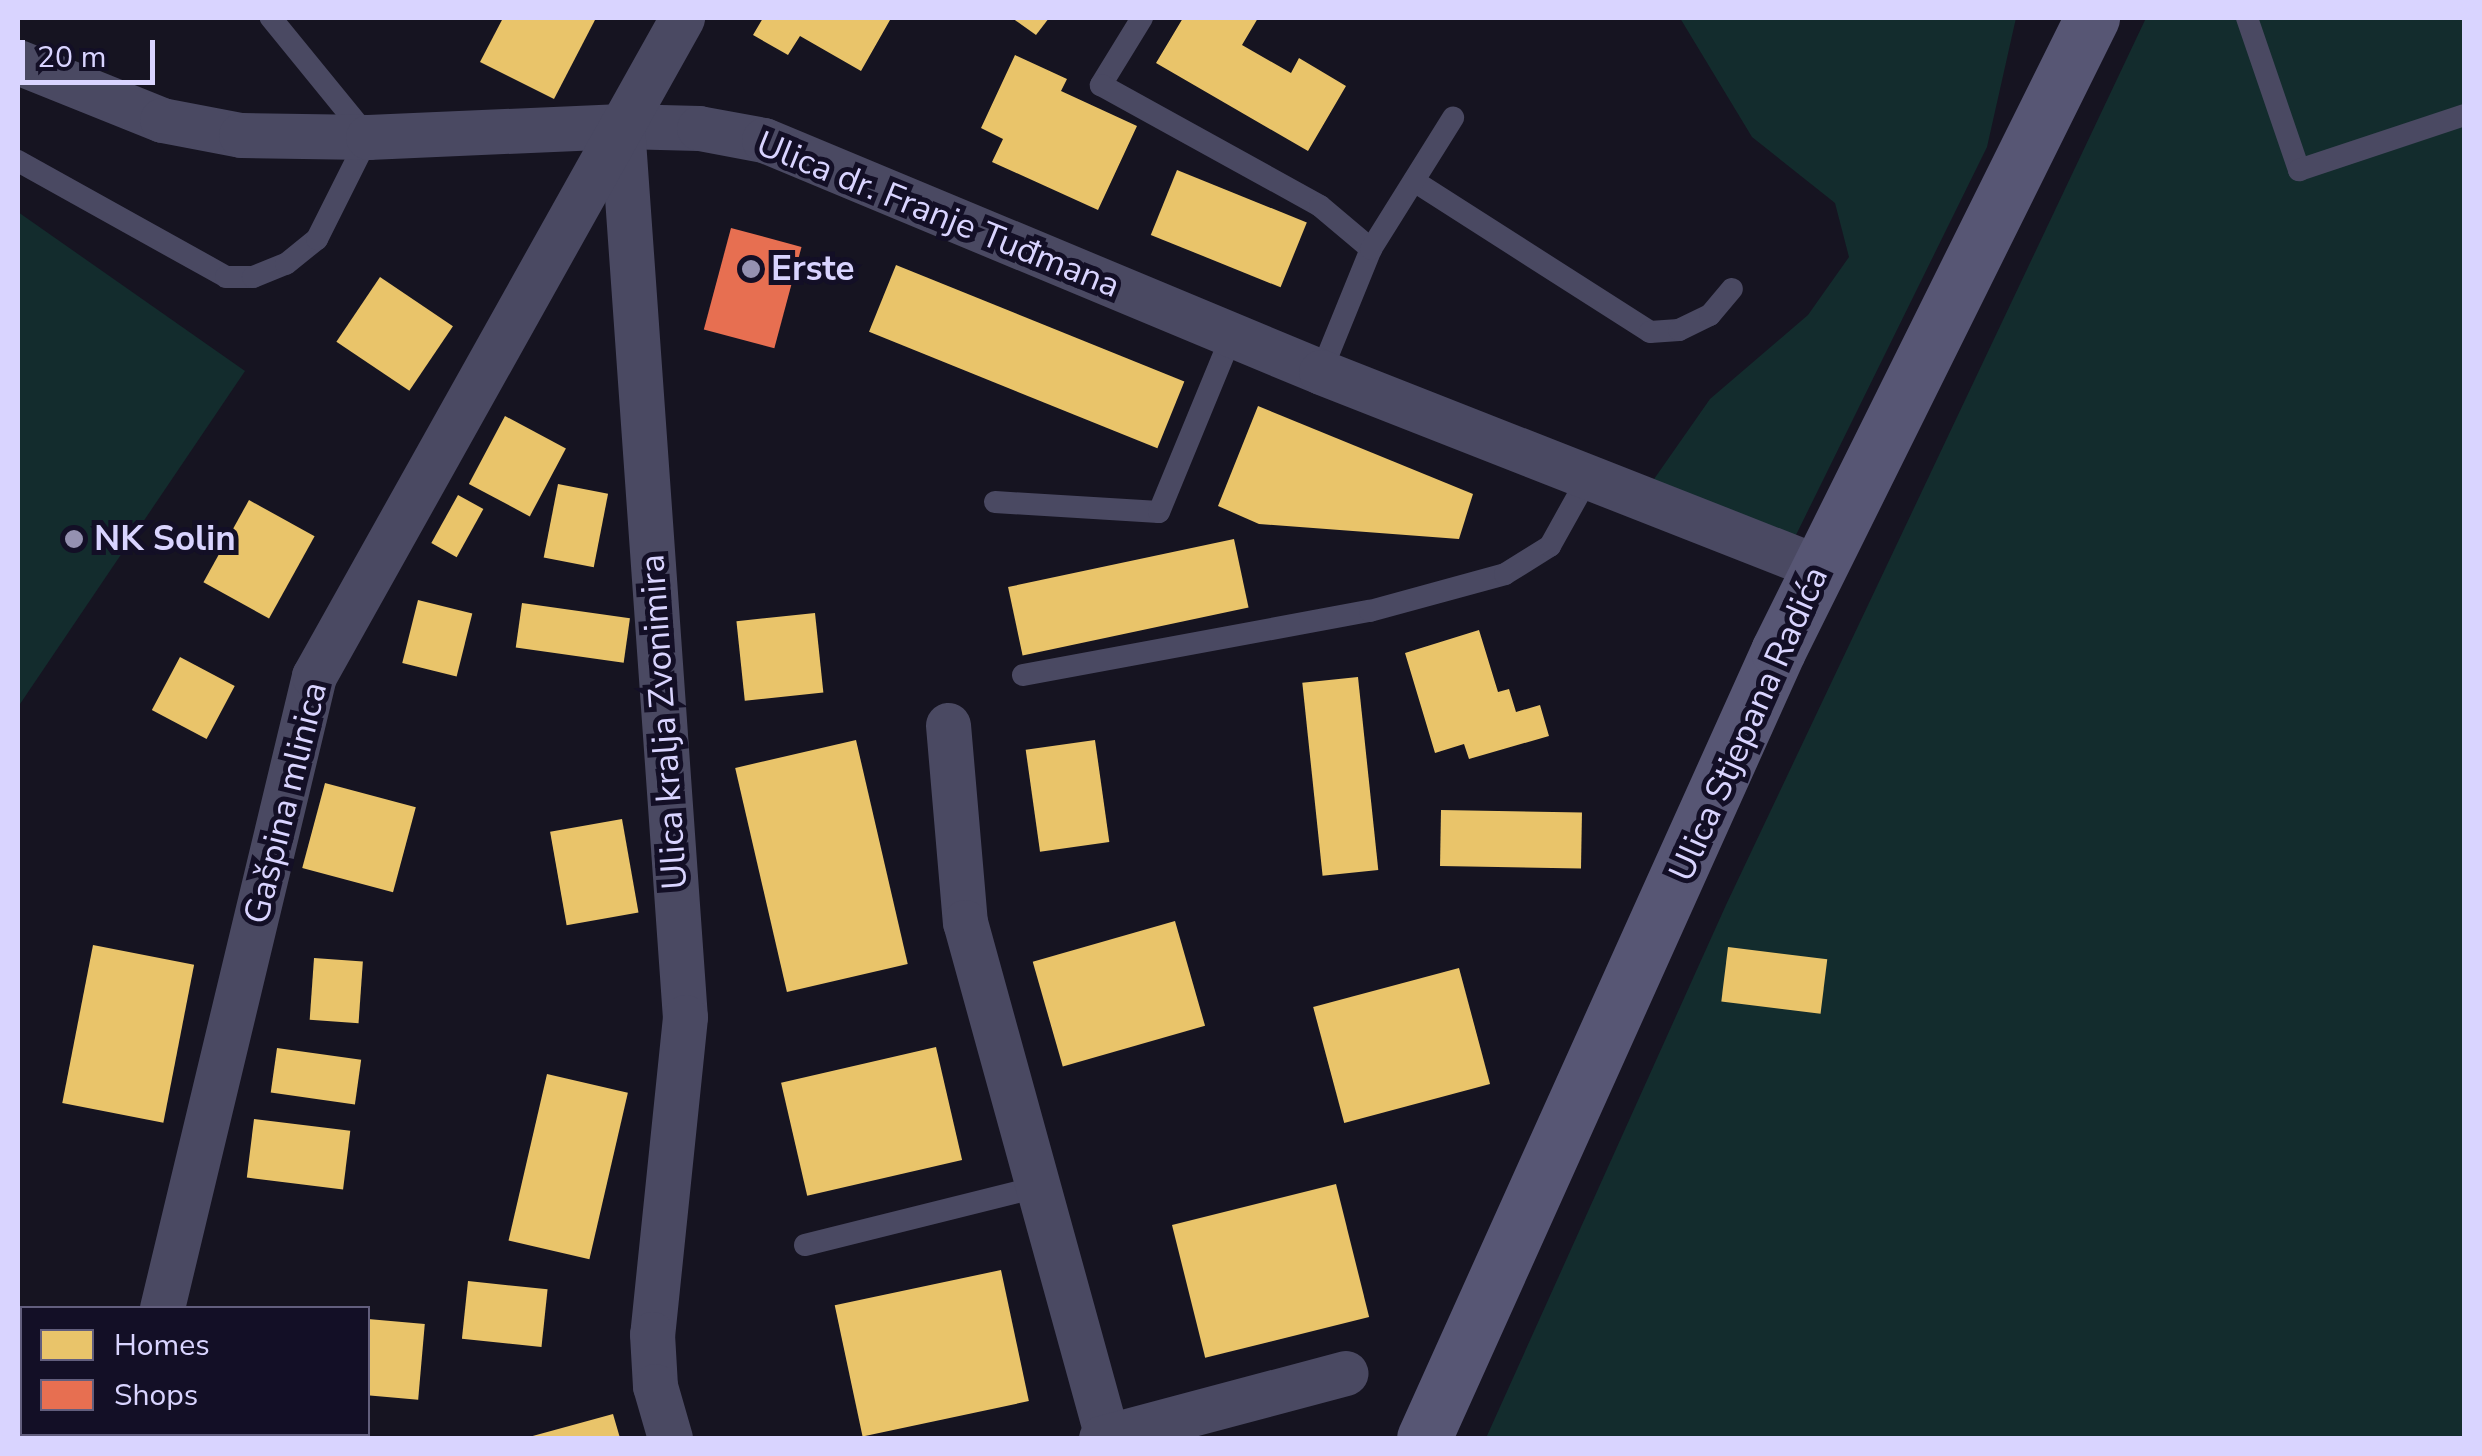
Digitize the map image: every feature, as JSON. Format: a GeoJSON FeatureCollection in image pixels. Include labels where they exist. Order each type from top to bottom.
{"type":"FeatureCollection","features":[{"type":"Feature","properties":{"kind":"main road","name":"Ulica Stjepana Radića"},"geometry":{"type":"LineString","coordinates":[[1424,1438],[2062,43],[2092,18]]}},
{"type":"Feature","properties":{"kind":"street"},"geometry":{"type":"LineString","coordinates":[[622,126],[682,18]]}},
{"type":"Feature","properties":{"kind":"street","name":"Ulica dr. Franje Tuđmana"},"geometry":{"type":"LineString","coordinates":[[18,62],[162,120],[241,135],[368,138],[622,126],[699,128],[764,140],[1322,372],[1820,568]]}},
{"type":"Feature","properties":{"kind":"street","name":"Gašpina mlinica"},"geometry":{"type":"LineString","coordinates":[[162,1306],[314,676],[622,126]]}},
{"type":"Feature","properties":{"kind":"street","name":"Ulica kralja Zvonimira"},"geometry":{"type":"LineString","coordinates":[[622,126],[684,1017],[652,1334],[656,1386],[670,1438]]}},
{"type":"Feature","properties":{"kind":"street"},"geometry":{"type":"LineString","coordinates":[[948,725],[965,922],[1104,1438],[1345,1373]]}},
{"type":"Feature","properties":{"kind":"lane"},"geometry":{"type":"LineString","coordinates":[[18,160],[226,276],[253,277],[286,264],[317,240],[368,138],[271,18]]}},
{"type":"Feature","properties":{"kind":"lane"},"geometry":{"type":"LineString","coordinates":[[1142,18],[1101,85],[1320,206],[1371,249]]}},
{"type":"Feature","properties":{"kind":"lane"},"geometry":{"type":"LineString","coordinates":[[2247,18],[2298,170],[2464,116]]}},
{"type":"Feature","properties":{"kind":"lane"},"geometry":{"type":"LineString","coordinates":[[1322,372],[1371,249],[1453,118]]}},
{"type":"Feature","properties":{"kind":"lane"},"geometry":{"type":"LineString","coordinates":[[1414,181],[1650,332],[1679,330],[1710,315],[1732,289]]}},
{"type":"Feature","properties":{"kind":"lane"},"geometry":{"type":"LineString","coordinates":[[996,502],[1159,512],[1232,335]]}},
{"type":"Feature","properties":{"kind":"lane"},"geometry":{"type":"LineString","coordinates":[[1023,676],[1370,610],[1504,574],[1550,546],[1589,476]]}},
{"type":"Feature","properties":{"kind":"lane"},"geometry":{"type":"LineString","coordinates":[[806,1245],[1034,1188]]}},
{"type":"Feature","properties":{"kind":"green space"},"geometry":{"type":"Polygon","coordinates":[[[1680,18],[2016,18],[1987,147],[1795,537],[1652,482],[1710,399],[1808,315],[1849,257],[1835,203],[1752,137],[1680,18]]]}},
{"type":"Feature","properties":{"kind":"green space"},"geometry":{"type":"Polygon","coordinates":[[[2146,18],[2464,18],[2464,1438],[1486,1438],[1726,905],[2146,18]]]}},
{"type":"Feature","properties":{"kind":"green space","name":"NK Solin"},"geometry":{"type":"Polygon","coordinates":[[[18,212],[245,371],[18,707],[18,212]]]}},
{"type":"Feature","properties":{"kind":"building: Homes"},"geometry":{"type":"Polygon","coordinates":[[[503,18],[596,18],[554,99],[480,62],[503,18]]]}},
{"type":"Feature","properties":{"kind":"building: Homes"},"geometry":{"type":"Polygon","coordinates":[[[763,18],[890,20],[861,71],[800,36],[788,55],[753,35],[763,18]]]}},
{"type":"Feature","properties":{"kind":"building: Homes"},"geometry":{"type":"Polygon","coordinates":[[[1012,18],[1049,18],[1036,35],[1012,18]]]}},
{"type":"Feature","properties":{"kind":"building: Homes"},"geometry":{"type":"Polygon","coordinates":[[[1183,18],[1258,18],[1242,45],[1291,73],[1299,58],[1346,86],[1308,151],[1156,63],[1183,18]]]}},
{"type":"Feature","properties":{"kind":"building: Homes"},"geometry":{"type":"Polygon","coordinates":[[[1015,55],[1067,79],[1061,91],[1137,126],[1098,210],[992,162],[1003,139],[981,128],[1015,55]]]}},
{"type":"Feature","properties":{"kind":"building: Homes"},"geometry":{"type":"Polygon","coordinates":[[[1177,170],[1307,222],[1281,287],[1151,235],[1177,170]]]}},
{"type":"Feature","properties":{"kind":"building: Homes"},"geometry":{"type":"Polygon","coordinates":[[[896,265],[1184,382],[1157,448],[869,332],[896,265]]]}},
{"type":"Feature","properties":{"kind":"building: Homes"},"geometry":{"type":"Polygon","coordinates":[[[380,277],[453,326],[409,391],[336,342],[380,277]]]}},
{"type":"Feature","properties":{"kind":"building: Homes"},"geometry":{"type":"Polygon","coordinates":[[[1258,406],[1473,494],[1459,539],[1259,524],[1218,506],[1258,406]]]}},
{"type":"Feature","properties":{"kind":"building: Homes"},"geometry":{"type":"Polygon","coordinates":[[[505,416],[566,448],[530,516],[469,484],[505,416]]]}},
{"type":"Feature","properties":{"kind":"building: Homes"},"geometry":{"type":"Polygon","coordinates":[[[558,484],[608,494],[594,567],[544,558],[558,484]]]}},
{"type":"Feature","properties":{"kind":"building: Homes"},"geometry":{"type":"Polygon","coordinates":[[[458,495],[483,509],[457,557],[431,543],[458,495]]]}},
{"type":"Feature","properties":{"kind":"building: Homes"},"geometry":{"type":"Polygon","coordinates":[[[249,500],[315,536],[269,619],[203,582],[249,500]]]}},
{"type":"Feature","properties":{"kind":"building: Homes"},"geometry":{"type":"Polygon","coordinates":[[[1234,539],[1249,607],[1023,655],[1008,587],[1234,539]]]}},
{"type":"Feature","properties":{"kind":"building: Homes"},"geometry":{"type":"Polygon","coordinates":[[[418,600],[472,614],[457,677],[402,663],[418,600]]]}},
{"type":"Feature","properties":{"kind":"building: Homes"},"geometry":{"type":"Polygon","coordinates":[[[522,603],[630,618],[624,663],[516,648],[522,603]]]}},
{"type":"Feature","properties":{"kind":"building: Homes"},"geometry":{"type":"Polygon","coordinates":[[[815,613],[823,693],[745,701],[736,621],[815,613]]]}},
{"type":"Feature","properties":{"kind":"building: Homes"},"geometry":{"type":"Polygon","coordinates":[[[1479,630],[1498,692],[1509,689],[1516,712],[1540,705],[1549,736],[1469,759],[1464,744],[1435,753],[1405,653],[1479,630]]]}},
{"type":"Feature","properties":{"kind":"building: Homes"},"geometry":{"type":"Polygon","coordinates":[[[180,657],[235,686],[207,739],[152,710],[180,657]]]}},
{"type":"Feature","properties":{"kind":"building: Homes"},"geometry":{"type":"Polygon","coordinates":[[[1358,677],[1378,870],[1323,876],[1302,683],[1358,677]]]}},
{"type":"Feature","properties":{"kind":"building: Homes"},"geometry":{"type":"Polygon","coordinates":[[[856,740],[908,964],[787,992],[735,768],[856,740]]]}},
{"type":"Feature","properties":{"kind":"building: Homes"},"geometry":{"type":"Polygon","coordinates":[[[1095,740],[1109,842],[1040,852],[1026,750],[1095,740]]]}},
{"type":"Feature","properties":{"kind":"building: Homes"},"geometry":{"type":"Polygon","coordinates":[[[325,783],[416,807],[393,892],[302,868],[325,783]]]}},
{"type":"Feature","properties":{"kind":"building: Homes"},"geometry":{"type":"Polygon","coordinates":[[[1441,810],[1582,812],[1581,868],[1440,866],[1441,810]]]}},
{"type":"Feature","properties":{"kind":"building: Homes"},"geometry":{"type":"Polygon","coordinates":[[[622,819],[638,913],[567,925],[550,832],[622,819]]]}},
{"type":"Feature","properties":{"kind":"building: Homes"},"geometry":{"type":"Polygon","coordinates":[[[1175,921],[1205,1026],[1063,1067],[1033,962],[1175,921]]]}},
{"type":"Feature","properties":{"kind":"building: Homes"},"geometry":{"type":"Polygon","coordinates":[[[93,945],[194,965],[163,1123],[62,1103],[93,945]]]}},
{"type":"Feature","properties":{"kind":"building: Homes"},"geometry":{"type":"Polygon","coordinates":[[[1728,947],[1827,959],[1821,1014],[1721,1002],[1728,947]]]}},
{"type":"Feature","properties":{"kind":"building: Homes"},"geometry":{"type":"Polygon","coordinates":[[[314,958],[363,961],[359,1023],[310,1020],[314,958]]]}},
{"type":"Feature","properties":{"kind":"building: Homes"},"geometry":{"type":"Polygon","coordinates":[[[1459,968],[1490,1084],[1344,1123],[1313,1007],[1459,968]]]}},
{"type":"Feature","properties":{"kind":"building: Homes"},"geometry":{"type":"Polygon","coordinates":[[[936,1047],[962,1160],[807,1196],[781,1083],[936,1047]]]}},
{"type":"Feature","properties":{"kind":"building: Homes"},"geometry":{"type":"Polygon","coordinates":[[[277,1048],[361,1060],[355,1104],[271,1093],[277,1048]]]}},
{"type":"Feature","properties":{"kind":"building: Homes"},"geometry":{"type":"Polygon","coordinates":[[[547,1074],[628,1093],[589,1259],[509,1241],[547,1074]]]}},
{"type":"Feature","properties":{"kind":"building: Homes"},"geometry":{"type":"Polygon","coordinates":[[[254,1119],[350,1131],[343,1189],[247,1178],[254,1119]]]}},
{"type":"Feature","properties":{"kind":"building: Homes"},"geometry":{"type":"Polygon","coordinates":[[[1336,1184],[1369,1317],[1205,1358],[1172,1225],[1336,1184]]]}},
{"type":"Feature","properties":{"kind":"building: Homes"},"geometry":{"type":"Polygon","coordinates":[[[1001,1270],[1029,1401],[863,1436],[835,1305],[1001,1270]]]}},
{"type":"Feature","properties":{"kind":"building: Homes"},"geometry":{"type":"Polygon","coordinates":[[[468,1281],[548,1289],[541,1347],[462,1339],[468,1281]]]}},
{"type":"Feature","properties":{"kind":"building: Homes"},"geometry":{"type":"Polygon","coordinates":[[[370,1319],[425,1324],[418,1400],[370,1395],[370,1319]]]}},
{"type":"Feature","properties":{"kind":"building: Homes"},"geometry":{"type":"Polygon","coordinates":[[[613,1414],[620,1438],[529,1437],[613,1414]]]}},
{"type":"Feature","properties":{"kind":"building: Shops"},"geometry":{"type":"Polygon","coordinates":[[[731,228],[802,247],[774,348],[704,329],[731,228]]]}},
{"type":"Feature","properties":{"kind":"place","name":"Erste"},"geometry":{"type":"Point","coordinates":[751,269]}},
{"type":"Feature","properties":{"kind":"place","name":"NK Solin"},"geometry":{"type":"Point","coordinates":[74,539]}}]}
